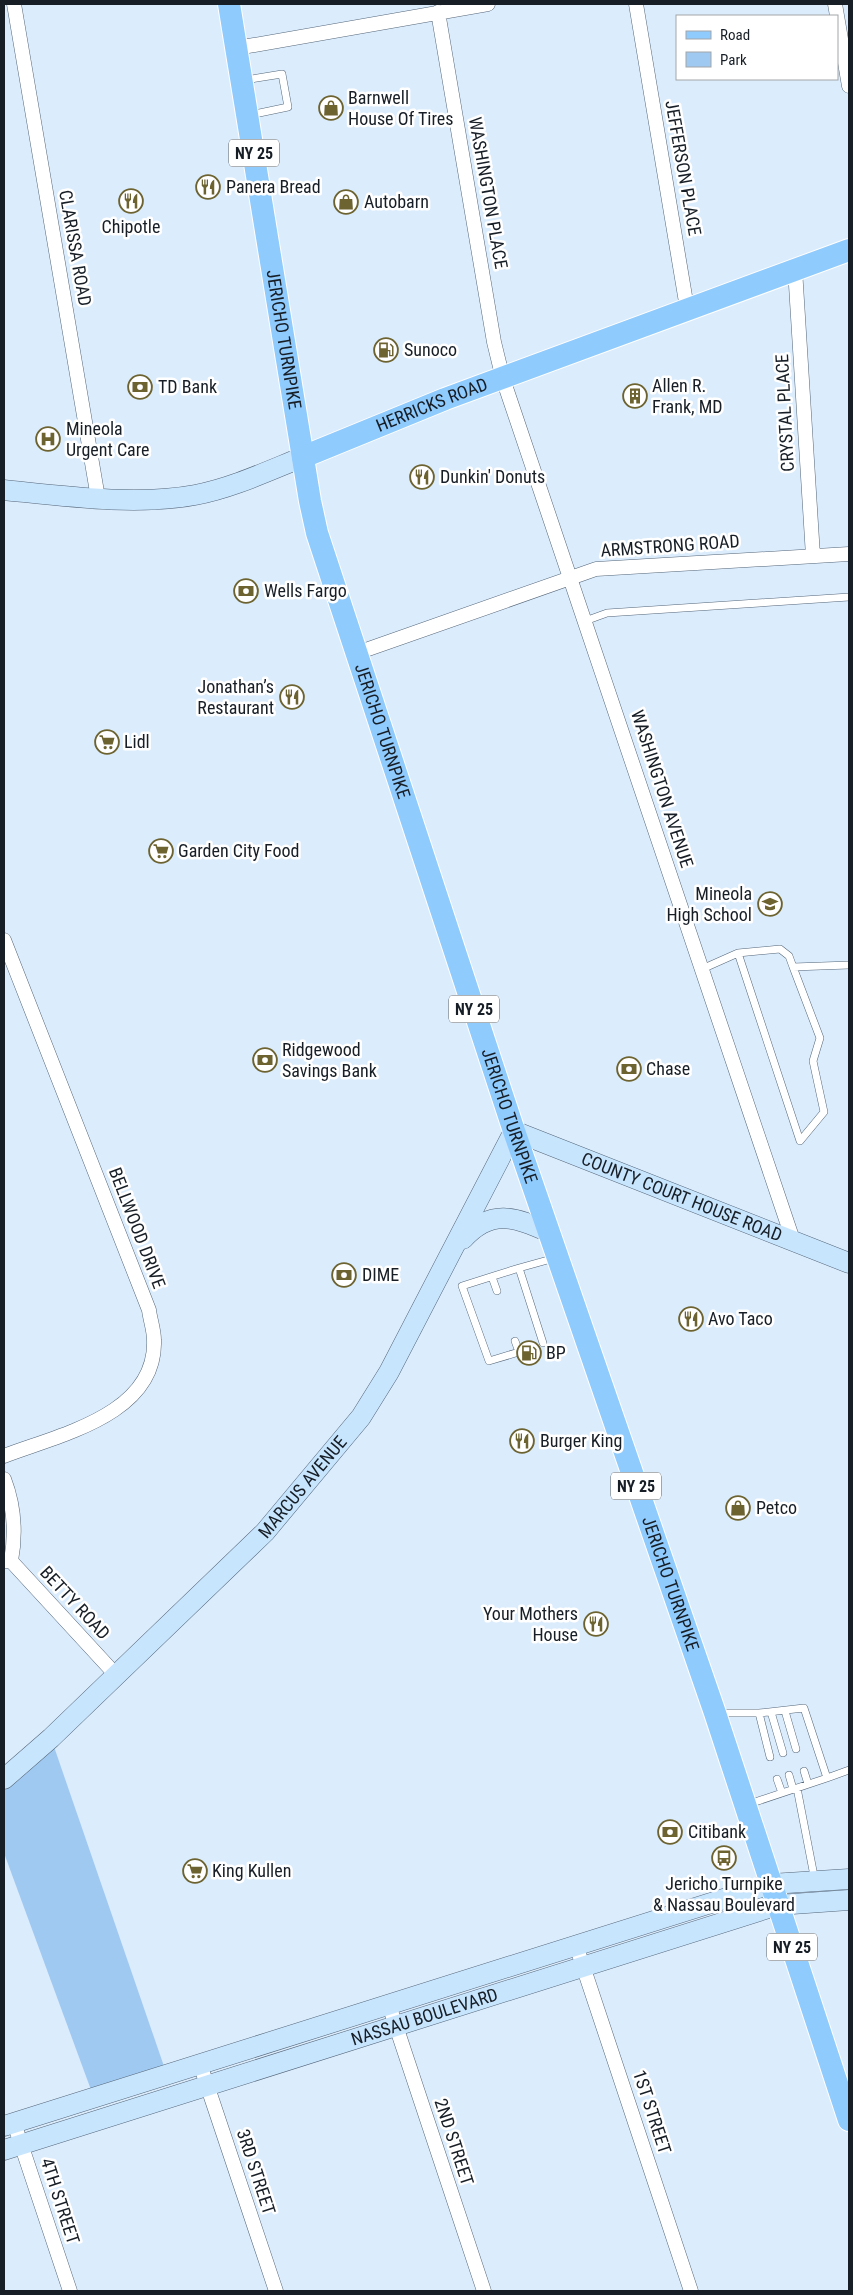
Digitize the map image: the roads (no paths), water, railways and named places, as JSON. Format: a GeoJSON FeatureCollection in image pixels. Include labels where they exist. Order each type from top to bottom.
{"type":"FeatureCollection","features":[{"type":"Feature","properties":{"kind":"main road","name":"JERICHO TURNPIKE"},"geometry":{"type":"LineString","coordinates":[[229,4],[313,519],[514,1131],[715,1713],[849,2120]]}},
{"type":"Feature","properties":{"kind":"main road","name":"HERRICKS ROAD"},"geometry":{"type":"LineString","coordinates":[[4,490],[98,498],[160,499],[196,495],[235,484],[445,399],[503,379],[795,268],[849,250]]}},
{"type":"Feature","properties":{"kind":"main road","name":"COUNTY COURT HOUSE ROAD"},"geometry":{"type":"LineString","coordinates":[[514,1131],[849,1263]]}},
{"type":"Feature","properties":{"kind":"main road","name":"MARCUS AVENUE"},"geometry":{"type":"LineString","coordinates":[[4,1779],[265,1532],[362,1417],[389,1372],[514,1131]]}},
{"type":"Feature","properties":{"kind":"main road"},"geometry":{"type":"LineString","coordinates":[[438,1276],[463,1240],[481,1222],[506,1217],[549,1232]]}},
{"type":"Feature","properties":{"kind":"main road","name":"NASSAU BOULEVARD"},"geometry":{"type":"LineString","coordinates":[[9,2125],[772,1884],[849,1879]]}},
{"type":"Feature","properties":{"kind":"main road","name":"NASSAU BOULEVARD"},"geometry":{"type":"LineString","coordinates":[[13,2147],[778,1905],[849,1900]]}},
{"type":"Feature","properties":{"kind":"street","name":"CLARISSA ROAD"},"geometry":{"type":"LineString","coordinates":[[14,4],[98,498]]}},
{"type":"Feature","properties":{"kind":"street"},"geometry":{"type":"LineString","coordinates":[[237,48],[488,4]]}},
{"type":"Feature","properties":{"kind":"street","name":"JEFFERSON PLACE"},"geometry":{"type":"LineString","coordinates":[[636,4],[687,308]]}},
{"type":"Feature","properties":{"kind":"street","name":"WASHINGTON PLACE"},"geometry":{"type":"LineString","coordinates":[[438,12],[494,342],[503,379]]}},
{"type":"Feature","properties":{"kind":"street"},"geometry":{"type":"LineString","coordinates":[[838,22],[849,86]]}},
{"type":"Feature","properties":{"kind":"street","name":"CRYSTAL PLACE"},"geometry":{"type":"LineString","coordinates":[[795,268],[813,556]]}},
{"type":"Feature","properties":{"kind":"street","name":"WASHINGTON AVENUE"},"geometry":{"type":"LineString","coordinates":[[503,379],[793,1240]]}},
{"type":"Feature","properties":{"kind":"street","name":"ARMSTRONG ROAD"},"geometry":{"type":"LineString","coordinates":[[357,653],[596,569],[849,554]]}},
{"type":"Feature","properties":{"kind":"street","name":"BELLWOOD DRIVE"},"geometry":{"type":"LineString","coordinates":[[4,940],[149,1310],[154,1341],[146,1377],[132,1397],[118,1408],[96,1421],[4,1456]]}},
{"type":"Feature","properties":{"kind":"street"},"geometry":{"type":"LineString","coordinates":[[4,1479],[10,1500],[14,1542],[7,1561]]}},
{"type":"Feature","properties":{"kind":"street","name":"BETTY ROAD"},"geometry":{"type":"LineString","coordinates":[[7,1561],[116,1675]]}},
{"type":"Feature","properties":{"kind":"street","name":"1ST STREET"},"geometry":{"type":"LineString","coordinates":[[576,1945],[691,2291]]}},
{"type":"Feature","properties":{"kind":"street","name":"2ND STREET"},"geometry":{"type":"LineString","coordinates":[[388,2005],[484,2291]]}},
{"type":"Feature","properties":{"kind":"street","name":"3RD STREET"},"geometry":{"type":"LineString","coordinates":[[200,2064],[276,2291]]}},
{"type":"Feature","properties":{"kind":"street","name":"4TH STREET"},"geometry":{"type":"LineString","coordinates":[[9,2125],[13,2147],[70,2291]]}},
{"type":"Feature","properties":{"kind":"lane"},"geometry":{"type":"LineString","coordinates":[[242,81],[282,74],[288,107],[247,116]]}},
{"type":"Feature","properties":{"kind":"lane"},"geometry":{"type":"LineString","coordinates":[[586,621],[607,613],[849,597]]}},
{"type":"Feature","properties":{"kind":"lane"},"geometry":{"type":"LineString","coordinates":[[702,969],[738,953],[780,950],[789,956],[820,1038],[813,1061],[824,1112],[800,1141],[738,953]]}},
{"type":"Feature","properties":{"kind":"lane"},"geometry":{"type":"LineString","coordinates":[[793,967],[849,965]]}},
{"type":"Feature","properties":{"kind":"lane"},"geometry":{"type":"LineString","coordinates":[[515,1341],[519,1352],[489,1362],[462,1286],[557,1257]]}},
{"type":"Feature","properties":{"kind":"lane"},"geometry":{"type":"LineString","coordinates":[[519,1268],[543,1343]]}},
{"type":"Feature","properties":{"kind":"lane"},"geometry":{"type":"LineString","coordinates":[[492,1277],[497,1291]]}},
{"type":"Feature","properties":{"kind":"lane"},"geometry":{"type":"LineString","coordinates":[[715,1713],[759,1713],[804,1708],[826,1778]]}},
{"type":"Feature","properties":{"kind":"lane"},"geometry":{"type":"LineString","coordinates":[[785,1711],[796,1748]]}},
{"type":"Feature","properties":{"kind":"lane"},"geometry":{"type":"LineString","coordinates":[[771,1712],[783,1753]]}},
{"type":"Feature","properties":{"kind":"lane"},"geometry":{"type":"LineString","coordinates":[[759,1713],[770,1757]]}},
{"type":"Feature","properties":{"kind":"lane"},"geometry":{"type":"LineString","coordinates":[[804,1770],[808,1784]]}},
{"type":"Feature","properties":{"kind":"lane"},"geometry":{"type":"LineString","coordinates":[[744,1805],[849,1770]]}},
{"type":"Feature","properties":{"kind":"lane"},"geometry":{"type":"LineString","coordinates":[[789,1775],[795,1788],[815,1881]]}},
{"type":"Feature","properties":{"kind":"lane"},"geometry":{"type":"LineString","coordinates":[[777,1779],[782,1793]]}},
{"type":"Feature","properties":{"kind":"place","name":"Barnwell House Of Tires"},"geometry":{"type":"Point","coordinates":[331,108]}},
{"type":"Feature","properties":{"kind":"place","name":"Panera Bread"},"geometry":{"type":"Point","coordinates":[208,187]}},
{"type":"Feature","properties":{"kind":"place","name":"Chipotle"},"geometry":{"type":"Point","coordinates":[131,201]}},
{"type":"Feature","properties":{"kind":"place","name":"Autobarn"},"geometry":{"type":"Point","coordinates":[346,202]}},
{"type":"Feature","properties":{"kind":"place","name":"Sunoco"},"geometry":{"type":"Point","coordinates":[386,350]}},
{"type":"Feature","properties":{"kind":"place","name":"TD Bank"},"geometry":{"type":"Point","coordinates":[140,387]}},
{"type":"Feature","properties":{"kind":"place","name":"Allen R. Frank, MD"},"geometry":{"type":"Point","coordinates":[635,396]}},
{"type":"Feature","properties":{"kind":"place","name":"Mineola Urgent Care"},"geometry":{"type":"Point","coordinates":[48,439]}},
{"type":"Feature","properties":{"kind":"place","name":"Dunkin' Donuts"},"geometry":{"type":"Point","coordinates":[422,477]}},
{"type":"Feature","properties":{"kind":"place","name":"Wells Fargo"},"geometry":{"type":"Point","coordinates":[246,591]}},
{"type":"Feature","properties":{"kind":"place","name":"Jonathan’s Restaurant"},"geometry":{"type":"Point","coordinates":[292,697]}},
{"type":"Feature","properties":{"kind":"place","name":"Lidl"},"geometry":{"type":"Point","coordinates":[107,742]}},
{"type":"Feature","properties":{"kind":"place","name":"Garden City Food"},"geometry":{"type":"Point","coordinates":[161,851]}},
{"type":"Feature","properties":{"kind":"place","name":"Mineola High School"},"geometry":{"type":"Point","coordinates":[770,904]}},
{"type":"Feature","properties":{"kind":"place","name":"Ridgewood Savings Bank"},"geometry":{"type":"Point","coordinates":[265,1060]}},
{"type":"Feature","properties":{"kind":"place","name":"Chase"},"geometry":{"type":"Point","coordinates":[629,1069]}},
{"type":"Feature","properties":{"kind":"place","name":"DIME"},"geometry":{"type":"Point","coordinates":[344,1275]}},
{"type":"Feature","properties":{"kind":"place","name":"Avo Taco"},"geometry":{"type":"Point","coordinates":[691,1319]}},
{"type":"Feature","properties":{"kind":"place","name":"BP"},"geometry":{"type":"Point","coordinates":[529,1353]}},
{"type":"Feature","properties":{"kind":"place","name":"Burger King"},"geometry":{"type":"Point","coordinates":[522,1441]}},
{"type":"Feature","properties":{"kind":"place","name":"Petco"},"geometry":{"type":"Point","coordinates":[738,1508]}},
{"type":"Feature","properties":{"kind":"place","name":"Your Mothers House"},"geometry":{"type":"Point","coordinates":[596,1624]}},
{"type":"Feature","properties":{"kind":"place","name":"Citibank"},"geometry":{"type":"Point","coordinates":[670,1832]}},
{"type":"Feature","properties":{"kind":"place","name":"Jericho Turnpike & Nassau Boulevard"},"geometry":{"type":"Point","coordinates":[724,1858]}},
{"type":"Feature","properties":{"kind":"place","name":"King Kullen"},"geometry":{"type":"Point","coordinates":[195,1871]}}]}
